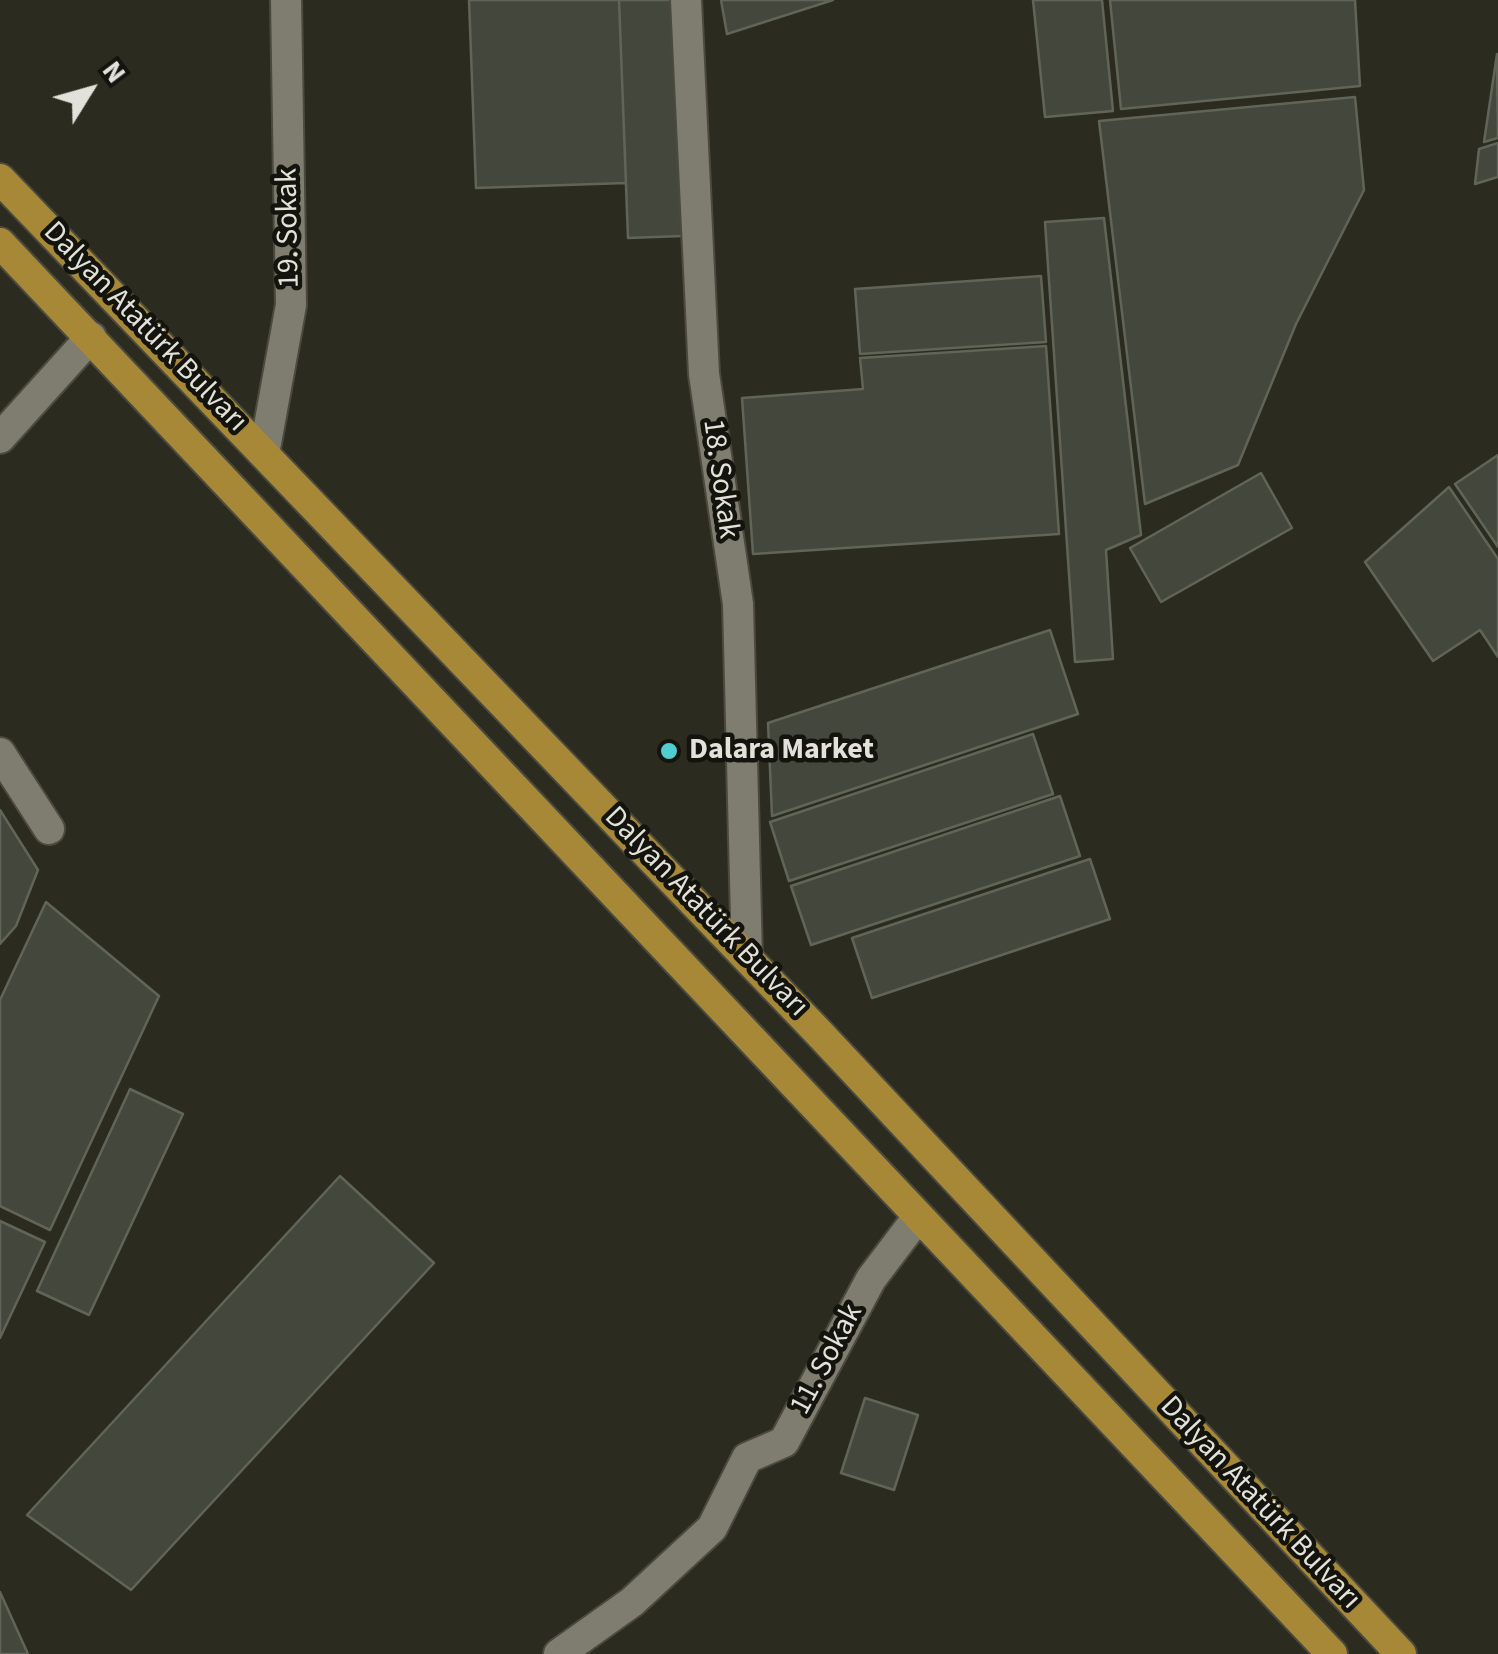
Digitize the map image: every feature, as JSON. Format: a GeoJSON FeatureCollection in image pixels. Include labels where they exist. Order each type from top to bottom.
{"type":"FeatureCollection","features":[{"type":"Feature","properties":{"kind":"main road","name":"Dalyan Atatürk Bulvarı"},"geometry":{"type":"LineString","coordinates":[[0,179],[747,957],[1401,1654]]}},
{"type":"Feature","properties":{"kind":"main road","name":"Dalyan Atatürk Bulvarı"},"geometry":{"type":"LineString","coordinates":[[0,243],[1332,1654]]}},
{"type":"Feature","properties":{"kind":"street","name":"19. Sokak"},"geometry":{"type":"LineString","coordinates":[[264,454],[291,305],[286,0]]}},
{"type":"Feature","properties":{"kind":"street","name":"18. Sokak"},"geometry":{"type":"LineString","coordinates":[[686,0],[704,374],[738,604],[747,957]]}},
{"type":"Feature","properties":{"kind":"street"},"geometry":{"type":"LineString","coordinates":[[0,438],[91,337]]}},
{"type":"Feature","properties":{"kind":"street"},"geometry":{"type":"LineString","coordinates":[[0,753],[50,829]]}},
{"type":"Feature","properties":{"kind":"street","name":"11. Sokak"},"geometry":{"type":"LineString","coordinates":[[559,1654],[632,1602],[712,1528],[747,1458],[784,1442],[871,1278],[918,1217]]}},
{"type":"Feature","properties":{"kind":"building"},"geometry":{"type":"Polygon","coordinates":[[[469,0],[619,0],[626,183],[476,188],[469,0]]]}},
{"type":"Feature","properties":{"kind":"building"},"geometry":{"type":"Polygon","coordinates":[[[619,0],[674,0],[683,236],[628,238],[619,0]]]}},
{"type":"Feature","properties":{"kind":"building"},"geometry":{"type":"Polygon","coordinates":[[[721,0],[833,0],[727,34],[721,0]]]}},
{"type":"Feature","properties":{"kind":"building"},"geometry":{"type":"Polygon","coordinates":[[[1033,0],[1102,0],[1113,111],[1045,117],[1033,0]]]}},
{"type":"Feature","properties":{"kind":"building"},"geometry":{"type":"Polygon","coordinates":[[[1110,0],[1355,0],[1360,86],[1121,109],[1110,0]]]}},
{"type":"Feature","properties":{"kind":"building"},"geometry":{"type":"Polygon","coordinates":[[[1497,54],[1498,138],[1484,142],[1497,54]]]}},
{"type":"Feature","properties":{"kind":"building"},"geometry":{"type":"Polygon","coordinates":[[[1355,97],[1364,190],[1296,324],[1238,465],[1145,504],[1099,121],[1355,97]]]}},
{"type":"Feature","properties":{"kind":"building"},"geometry":{"type":"Polygon","coordinates":[[[1498,143],[1498,177],[1475,184],[1479,149],[1498,143]]]}},
{"type":"Feature","properties":{"kind":"building"},"geometry":{"type":"Polygon","coordinates":[[[1104,218],[1141,535],[1106,550],[1113,659],[1075,662],[1045,222],[1104,218]]]}},
{"type":"Feature","properties":{"kind":"building"},"geometry":{"type":"Polygon","coordinates":[[[1041,276],[1046,342],[860,354],[855,289],[1041,276]]]}},
{"type":"Feature","properties":{"kind":"building"},"geometry":{"type":"Polygon","coordinates":[[[1046,346],[1059,534],[753,554],[742,398],[863,389],[860,358],[1046,346]]]}},
{"type":"Feature","properties":{"kind":"building"},"geometry":{"type":"Polygon","coordinates":[[[1498,455],[1498,547],[1455,484],[1498,455]]]}},
{"type":"Feature","properties":{"kind":"building"},"geometry":{"type":"Polygon","coordinates":[[[1261,473],[1292,528],[1161,602],[1130,548],[1261,473]]]}},
{"type":"Feature","properties":{"kind":"building"},"geometry":{"type":"Polygon","coordinates":[[[1449,487],[1498,559],[1498,657],[1480,630],[1433,661],[1365,562],[1449,487]]]}},
{"type":"Feature","properties":{"kind":"building"},"geometry":{"type":"Polygon","coordinates":[[[1050,630],[1078,714],[772,816],[768,723],[1050,630]]]}},
{"type":"Feature","properties":{"kind":"building"},"geometry":{"type":"Polygon","coordinates":[[[1033,734],[1053,794],[789,881],[770,822],[1033,734]]]}},
{"type":"Feature","properties":{"kind":"building"},"geometry":{"type":"Polygon","coordinates":[[[1060,796],[1080,856],[811,945],[791,886],[1060,796]]]}},
{"type":"Feature","properties":{"kind":"building"},"geometry":{"type":"Polygon","coordinates":[[[0,810],[38,870],[16,926],[0,944],[0,810]]]}},
{"type":"Feature","properties":{"kind":"building"},"geometry":{"type":"Polygon","coordinates":[[[1090,859],[1110,919],[872,998],[852,938],[1090,859]]]}},
{"type":"Feature","properties":{"kind":"building"},"geometry":{"type":"Polygon","coordinates":[[[46,902],[159,996],[50,1230],[0,1206],[0,1000],[46,902]]]}},
{"type":"Feature","properties":{"kind":"building"},"geometry":{"type":"Polygon","coordinates":[[[130,1089],[183,1114],[89,1315],[37,1291],[130,1089]]]}},
{"type":"Feature","properties":{"kind":"building"},"geometry":{"type":"Polygon","coordinates":[[[340,1176],[434,1263],[131,1590],[27,1515],[340,1176]]]}},
{"type":"Feature","properties":{"kind":"building"},"geometry":{"type":"Polygon","coordinates":[[[0,1221],[45,1242],[0,1338],[0,1221]]]}},
{"type":"Feature","properties":{"kind":"building"},"geometry":{"type":"Polygon","coordinates":[[[865,1398],[918,1415],[894,1490],[841,1473],[865,1398]]]}},
{"type":"Feature","properties":{"kind":"building"},"geometry":{"type":"Polygon","coordinates":[[[0,1592],[28,1654],[0,1654],[0,1592]]]}},
{"type":"Feature","properties":{"kind":"place","name":"Dalara Market"},"geometry":{"type":"Point","coordinates":[669,751]}}]}
